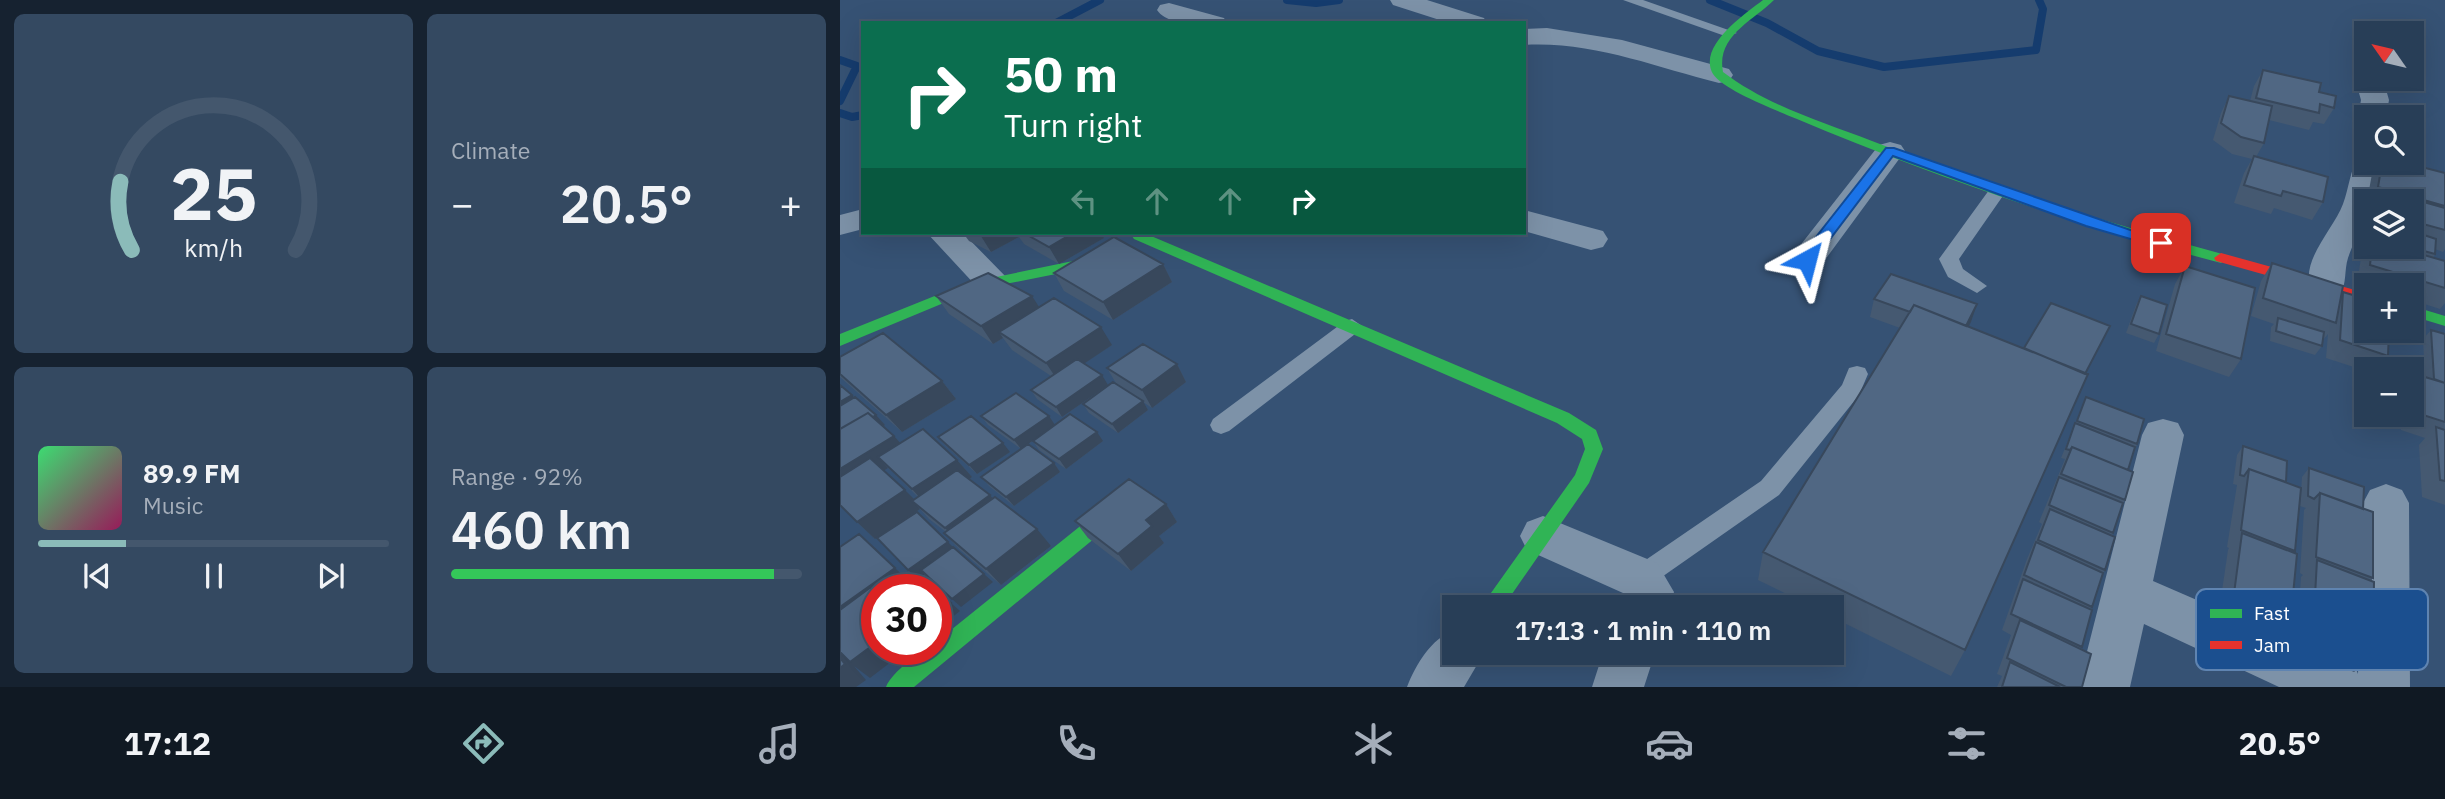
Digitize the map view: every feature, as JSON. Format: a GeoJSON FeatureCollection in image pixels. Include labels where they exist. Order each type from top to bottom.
{"type":"FeatureCollection","features":[{"type":"Feature","properties":{"kind":"street"},"geometry":{"type":"LineString","coordinates":[[1402,0],[1469,21]]}},
{"type":"Feature","properties":{"kind":"street"},"geometry":{"type":"LineString","coordinates":[[1720,75],[1716,53],[1736,27],[1766,2]]}},
{"type":"Feature","properties":{"kind":"street"},"geometry":{"type":"LineString","coordinates":[[1169,10],[1208,21]]}},
{"type":"Feature","properties":{"kind":"street"},"geometry":{"type":"LineString","coordinates":[[1526,37],[1546,34],[1578,38],[1720,75],[1751,96],[1998,190],[2140,238],[2354,295]]}},
{"type":"Feature","properties":{"kind":"street"},"geometry":{"type":"LineString","coordinates":[[1807,260],[1890,151]]}},
{"type":"Feature","properties":{"kind":"street"},"geometry":{"type":"LineString","coordinates":[[2327,287],[2330,260],[2359,206],[2367,175]]}},
{"type":"Feature","properties":{"kind":"street"},"geometry":{"type":"LineString","coordinates":[[840,225],[861,220]]}},
{"type":"Feature","properties":{"kind":"street"},"geometry":{"type":"LineString","coordinates":[[1526,221],[1591,239]]}},
{"type":"Feature","properties":{"kind":"street"},"geometry":{"type":"LineString","coordinates":[[946,235],[991,280]]}},
{"type":"Feature","properties":{"kind":"street"},"geometry":{"type":"LineString","coordinates":[[840,340],[926,302],[991,280],[1083,264],[1132,239],[1352,326],[1563,418],[1590,435],[1594,449],[1583,478],[1500,595]]}},
{"type":"Feature","properties":{"kind":"street"},"geometry":{"type":"LineString","coordinates":[[2424,315],[2445,321]]}},
{"type":"Feature","properties":{"kind":"street"},"geometry":{"type":"LineString","coordinates":[[2104,687],[2163,435]]}},
{"type":"Feature","properties":{"kind":"street"},"geometry":{"type":"LineString","coordinates":[[2385,589],[2386,503]]}},
{"type":"Feature","properties":{"kind":"street"},"geometry":{"type":"LineString","coordinates":[[897,687],[1111,513]]}},
{"type":"Feature","properties":{"kind":"street"},"geometry":{"type":"LineString","coordinates":[[1543,536],[1642,592]]}},
{"type":"Feature","properties":{"kind":"street"},"geometry":{"type":"LineString","coordinates":[[2125,592],[2196,624]]}},
{"type":"Feature","properties":{"kind":"street"},"geometry":{"type":"LineString","coordinates":[[1433,687],[1449,665]]}},
{"type":"Feature","properties":{"kind":"street"},"geometry":{"type":"LineString","coordinates":[[1618,687],[1625,665]]}},
{"type":"Feature","properties":{"kind":"street"},"geometry":{"type":"LineString","coordinates":[[2299,670],[2337,687]]}},
{"type":"Feature","properties":{"kind":"lane"},"geometry":{"type":"LineString","coordinates":[[1630,0],[1736,27]]}},
{"type":"Feature","properties":{"kind":"lane"},"geometry":{"type":"LineString","coordinates":[[1977,286],[1955,273],[1949,259],[1998,190]]}},
{"type":"Feature","properties":{"kind":"lane"},"geometry":{"type":"LineString","coordinates":[[1222,425],[1352,326]]}},
{"type":"Feature","properties":{"kind":"lane"},"geometry":{"type":"LineString","coordinates":[[1642,592],[1770,488],[1851,389],[1857,374]]}},
{"type":"Feature","properties":{"kind":"building"},"geometry":{"type":"Polygon","coordinates":[[[2263,70],[2321,83],[2319,92],[2336,96],[2334,108],[2320,104],[2319,113],[2256,98],[2263,70]]]}},
{"type":"Feature","properties":{"kind":"building"},"geometry":{"type":"Polygon","coordinates":[[[2229,96],[2272,106],[2264,143],[2241,137],[2221,123],[2229,96]]]}},
{"type":"Feature","properties":{"kind":"building"},"geometry":{"type":"Polygon","coordinates":[[[2254,156],[2328,177],[2323,202],[2283,191],[2281,196],[2244,185],[2254,156]]]}},
{"type":"Feature","properties":{"kind":"building"},"geometry":{"type":"Polygon","coordinates":[[[2424,168],[2445,173],[2445,206],[2424,200],[2424,189],[2378,187],[2380,175],[2424,175],[2424,168]]]}},
{"type":"Feature","properties":{"kind":"building"},"geometry":{"type":"Polygon","coordinates":[[[2424,202],[2445,208],[2445,230],[2424,224],[2424,202]]]}},
{"type":"Feature","properties":{"kind":"building"},"geometry":{"type":"Polygon","coordinates":[[[1028,235],[1070,235],[1049,247],[1028,235]]]}},
{"type":"Feature","properties":{"kind":"building"},"geometry":{"type":"Polygon","coordinates":[[[2424,235],[2436,239],[2435,254],[2424,251],[2424,235]]]}},
{"type":"Feature","properties":{"kind":"building"},"geometry":{"type":"Polygon","coordinates":[[[1114,237],[1163,264],[1103,302],[1054,273],[1114,237]]]}},
{"type":"Feature","properties":{"kind":"building"},"geometry":{"type":"Polygon","coordinates":[[[2424,255],[2445,261],[2445,288],[2424,282],[2424,273],[2396,273],[2370,265],[2371,259],[2424,259],[2424,255]]]}},
{"type":"Feature","properties":{"kind":"building"},"geometry":{"type":"Polygon","coordinates":[[[2272,263],[2343,286],[2336,323],[2263,298],[2272,263]]]}},
{"type":"Feature","properties":{"kind":"building"},"geometry":{"type":"Polygon","coordinates":[[[2185,266],[2255,288],[2241,359],[2166,334],[2185,266]]]}},
{"type":"Feature","properties":{"kind":"building"},"geometry":{"type":"Polygon","coordinates":[[[988,273],[1032,296],[981,326],[936,296],[988,273]]]}},
{"type":"Feature","properties":{"kind":"building"},"geometry":{"type":"Polygon","coordinates":[[[1891,274],[1977,304],[1966,326],[1914,305],[1910,312],[1874,299],[1891,274]]]}},
{"type":"Feature","properties":{"kind":"building"},"geometry":{"type":"Polygon","coordinates":[[[2343,292],[2354,295],[2354,343],[2389,343],[2388,356],[2340,340],[2343,292]]]}},
{"type":"Feature","properties":{"kind":"building"},"geometry":{"type":"Polygon","coordinates":[[[2141,296],[2167,305],[2159,334],[2131,324],[2141,296]]]}},
{"type":"Feature","properties":{"kind":"building"},"geometry":{"type":"Polygon","coordinates":[[[1054,298],[1101,327],[1046,363],[999,332],[1054,298]]]}},
{"type":"Feature","properties":{"kind":"building"},"geometry":{"type":"Polygon","coordinates":[[[2051,303],[2110,326],[2085,374],[2024,348],[2051,303]]]}},
{"type":"Feature","properties":{"kind":"building"},"geometry":{"type":"Polygon","coordinates":[[[1914,305],[2088,374],[1965,650],[1763,552],[1914,305]]]}},
{"type":"Feature","properties":{"kind":"building"},"geometry":{"type":"Polygon","coordinates":[[[2278,318],[2324,332],[2322,346],[2276,331],[2278,318]]]}},
{"type":"Feature","properties":{"kind":"building"},"geometry":{"type":"Polygon","coordinates":[[[2431,330],[2445,334],[2445,383],[2434,379],[2431,330]]]}},
{"type":"Feature","properties":{"kind":"building"},"geometry":{"type":"Polygon","coordinates":[[[883,333],[942,381],[886,415],[840,374],[840,357],[883,333]]]}},
{"type":"Feature","properties":{"kind":"building"},"geometry":{"type":"Polygon","coordinates":[[[1143,344],[1177,364],[1142,390],[1107,368],[1143,344]]]}},
{"type":"Feature","properties":{"kind":"building"},"geometry":{"type":"Polygon","coordinates":[[[1077,359],[1102,375],[1056,407],[1031,390],[1077,359]]]}},
{"type":"Feature","properties":{"kind":"building"},"geometry":{"type":"Polygon","coordinates":[[[2424,377],[2445,383],[2445,422],[2424,415],[2424,377]]]}},
{"type":"Feature","properties":{"kind":"building"},"geometry":{"type":"Polygon","coordinates":[[[1113,382],[1143,401],[1112,424],[1083,404],[1113,382]]]}},
{"type":"Feature","properties":{"kind":"building"},"geometry":{"type":"Polygon","coordinates":[[[840,385],[852,395],[840,402],[840,385]]]}},
{"type":"Feature","properties":{"kind":"building"},"geometry":{"type":"Polygon","coordinates":[[[1016,393],[1049,416],[1014,440],[981,416],[1016,393]]]}},
{"type":"Feature","properties":{"kind":"building"},"geometry":{"type":"Polygon","coordinates":[[[855,397],[876,415],[873,417],[868,413],[840,429],[840,406],[855,397]]]}},
{"type":"Feature","properties":{"kind":"building"},"geometry":{"type":"Polygon","coordinates":[[[2086,397],[2144,419],[2137,444],[2077,421],[2086,397]]]}},
{"type":"Feature","properties":{"kind":"building"},"geometry":{"type":"Polygon","coordinates":[[[868,413],[894,436],[840,469],[840,429],[868,413]]]}},
{"type":"Feature","properties":{"kind":"building"},"geometry":{"type":"Polygon","coordinates":[[[1070,414],[1097,432],[1059,459],[1033,441],[1070,414]]]}},
{"type":"Feature","properties":{"kind":"building"},"geometry":{"type":"Polygon","coordinates":[[[971,416],[1003,443],[969,465],[938,437],[971,416]]]}},
{"type":"Feature","properties":{"kind":"building"},"geometry":{"type":"Polygon","coordinates":[[[2075,423],[2135,447],[2128,470],[2072,447],[2070,450],[2066,449],[2075,423]]]}},
{"type":"Feature","properties":{"kind":"building"},"geometry":{"type":"Polygon","coordinates":[[[2436,427],[2445,430],[2445,481],[2440,480],[2436,427]]]}},
{"type":"Feature","properties":{"kind":"building"},"geometry":{"type":"Polygon","coordinates":[[[923,429],[957,460],[912,489],[878,457],[923,429]]]}},
{"type":"Feature","properties":{"kind":"building"},"geometry":{"type":"Polygon","coordinates":[[[1028,444],[1054,463],[1006,497],[981,477],[1028,444]]]}},
{"type":"Feature","properties":{"kind":"building"},"geometry":{"type":"Polygon","coordinates":[[[2243,446],[2287,461],[2286,482],[2249,469],[2244,476],[2240,475],[2243,446]]]}},
{"type":"Feature","properties":{"kind":"building"},"geometry":{"type":"Polygon","coordinates":[[[2072,447],[2133,472],[2125,500],[2061,474],[2072,447]]]}},
{"type":"Feature","properties":{"kind":"building"},"geometry":{"type":"Polygon","coordinates":[[[870,458],[905,490],[857,522],[840,505],[840,477],[870,458]]]}},
{"type":"Feature","properties":{"kind":"building"},"geometry":{"type":"Polygon","coordinates":[[[2309,468],[2364,487],[2363,509],[2320,493],[2314,499],[2308,496],[2309,468]]]}},
{"type":"Feature","properties":{"kind":"building"},"geometry":{"type":"Polygon","coordinates":[[[2249,469],[2301,488],[2295,551],[2241,530],[2249,469]]]}},
{"type":"Feature","properties":{"kind":"building"},"geometry":{"type":"Polygon","coordinates":[[[957,470],[990,495],[945,528],[912,501],[957,470]]]}},
{"type":"Feature","properties":{"kind":"building"},"geometry":{"type":"Polygon","coordinates":[[[2059,477],[2123,503],[2113,533],[2049,505],[2059,477]]]}},
{"type":"Feature","properties":{"kind":"building"},"geometry":{"type":"Polygon","coordinates":[[[1129,479],[1166,504],[1146,520],[1152,526],[1118,554],[1075,521],[1129,479]]]}},
{"type":"Feature","properties":{"kind":"building"},"geometry":{"type":"Polygon","coordinates":[[[2320,493],[2373,512],[2373,578],[2316,557],[2320,493]]]}},
{"type":"Feature","properties":{"kind":"building"},"geometry":{"type":"Polygon","coordinates":[[[995,497],[1037,529],[986,569],[944,533],[995,497]]]}},
{"type":"Feature","properties":{"kind":"building"},"geometry":{"type":"Polygon","coordinates":[[[2050,509],[2115,537],[2105,570],[2038,540],[2050,509]]]}},
{"type":"Feature","properties":{"kind":"building"},"geometry":{"type":"Polygon","coordinates":[[[917,512],[948,542],[908,570],[877,538],[917,512]]]}},
{"type":"Feature","properties":{"kind":"building"},"geometry":{"type":"Polygon","coordinates":[[[2242,533],[2297,554],[2294,589],[2235,589],[2242,533]]]}},
{"type":"Feature","properties":{"kind":"building"},"geometry":{"type":"Polygon","coordinates":[[[859,534],[895,568],[887,574],[861,574],[861,592],[840,607],[840,547],[859,534]]]}},
{"type":"Feature","properties":{"kind":"building"},"geometry":{"type":"Polygon","coordinates":[[[2036,542],[2103,573],[2092,607],[2024,575],[2036,542]]]}},
{"type":"Feature","properties":{"kind":"building"},"geometry":{"type":"Polygon","coordinates":[[[953,547],[984,574],[952,599],[952,574],[925,574],[921,570],[953,547]]]}},
{"type":"Feature","properties":{"kind":"building"},"geometry":{"type":"Polygon","coordinates":[[[2317,560],[2374,582],[2374,589],[2315,589],[2317,560]]]}},
{"type":"Feature","properties":{"kind":"building"},"geometry":{"type":"Polygon","coordinates":[[[2023,579],[2092,610],[2082,647],[2011,614],[2023,579]]]}},
{"type":"Feature","properties":{"kind":"building"},"geometry":{"type":"Polygon","coordinates":[[[861,594],[861,654],[850,662],[840,652],[840,610],[861,594]]]}},
{"type":"Feature","properties":{"kind":"building"},"geometry":{"type":"Polygon","coordinates":[[[2020,620],[2091,654],[2082,687],[2066,687],[2007,658],[2020,620]]]}},
{"type":"Feature","properties":{"kind":"building"},"geometry":{"type":"Polygon","coordinates":[[[2010,662],[2060,687],[2002,687],[2010,662]]]}},
{"type":"Feature","properties":{"kind":"waterway"},"geometry":{"type":"LineString","coordinates":[[1060,21],[1100,0]]}},
{"type":"Feature","properties":{"kind":"waterway"},"geometry":{"type":"LineString","coordinates":[[1287,0],[1316,3],[1339,0]]}},
{"type":"Feature","properties":{"kind":"waterway"},"geometry":{"type":"LineString","coordinates":[[1710,0],[1767,23],[1818,51],[1884,67],[2036,50],[2043,9],[2039,0]]}},
{"type":"Feature","properties":{"kind":"waterway"},"geometry":{"type":"LineString","coordinates":[[840,60],[857,66],[840,101]]}},
{"type":"Feature","properties":{"kind":"waterway"},"geometry":{"type":"LineString","coordinates":[[840,113],[852,117],[861,115]]}},
{"type":"Feature","properties":{"kind":"traffic: fast"},"geometry":{"type":"LineString","coordinates":[[1769,0],[1731,31],[1718,51],[1718,73],[1736,87],[1829,129],[2063,214],[2221,258]]}},
{"type":"Feature","properties":{"kind":"traffic: fast"},"geometry":{"type":"LineString","coordinates":[[1139,236],[1563,418],[1590,435],[1594,449],[1583,478],[1500,595]]}},
{"type":"Feature","properties":{"kind":"traffic: fast"},"geometry":{"type":"LineString","coordinates":[[840,340],[972,286],[1076,265],[1105,253]]}},
{"type":"Feature","properties":{"kind":"traffic: fast"},"geometry":{"type":"LineString","coordinates":[[2424,315],[2445,321]]}},
{"type":"Feature","properties":{"kind":"traffic: fast"},"geometry":{"type":"LineString","coordinates":[[897,687],[1111,513]]}},
{"type":"Feature","properties":{"kind":"traffic: jam"},"geometry":{"type":"LineString","coordinates":[[2221,258],[2354,295]]}},
{"type":"Feature","properties":{"kind":"route"},"geometry":{"type":"LineString","coordinates":[[1807,260],[1890,151],[2091,223],[2161,243]]}}]}
